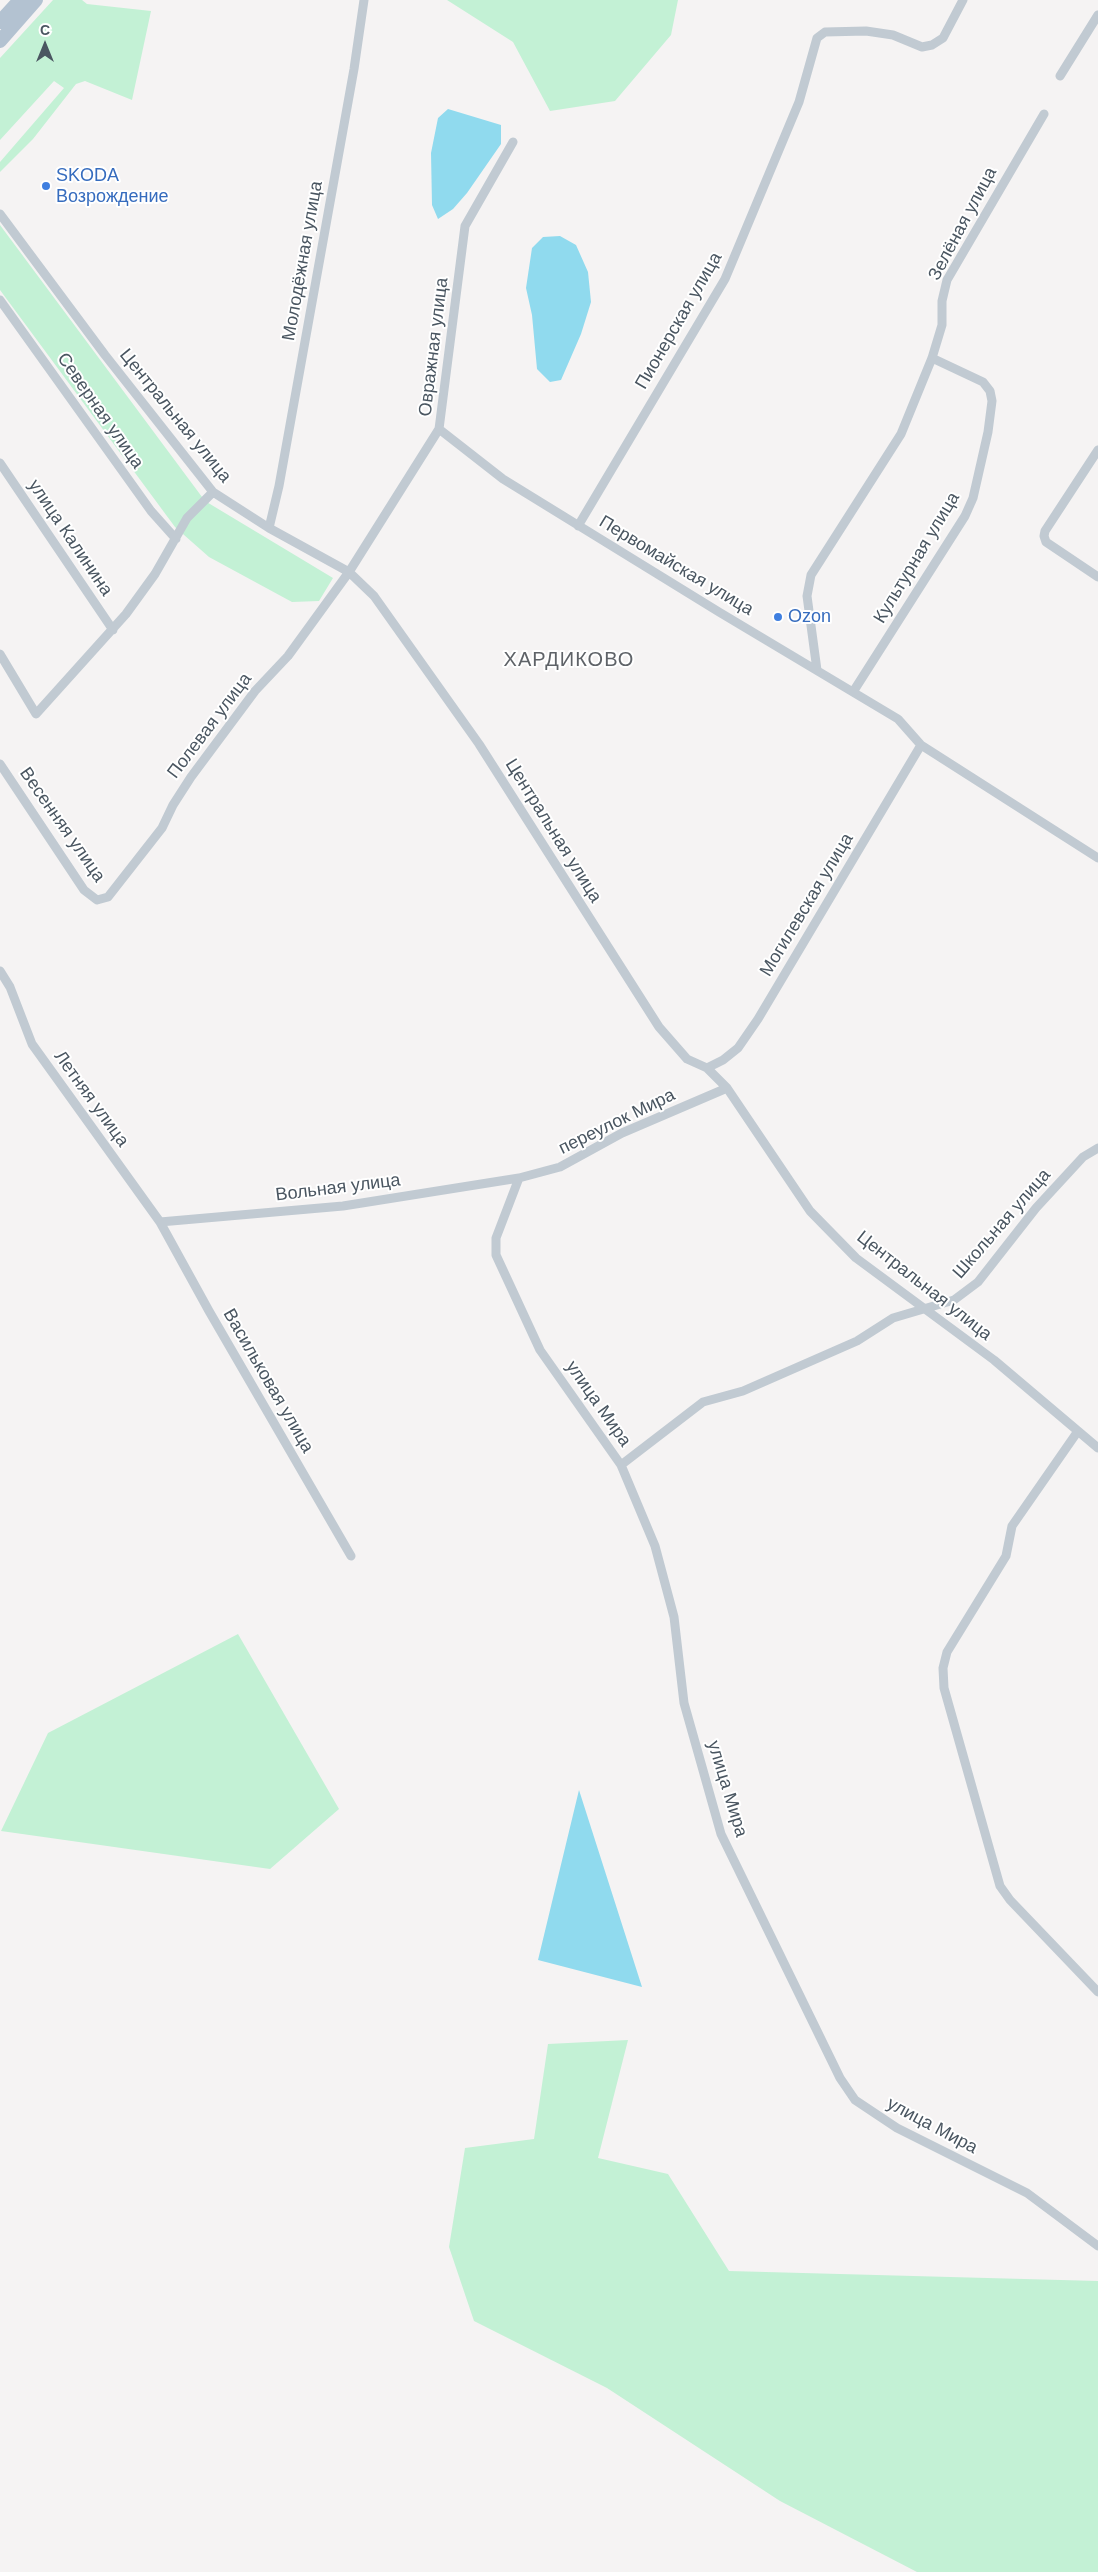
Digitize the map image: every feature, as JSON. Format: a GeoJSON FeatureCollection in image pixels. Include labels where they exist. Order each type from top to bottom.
{"type":"FeatureCollection","features":[{"type":"Feature","properties":{"kind":"main road"},"geometry":{"type":"LineString","coordinates":[[0,22],[20,0]]}},
{"type":"Feature","properties":{"kind":"main road"},"geometry":{"type":"LineString","coordinates":[[0,41],[36,0]]}},
{"type":"Feature","properties":{"kind":"street","name":"Молодёжная улица"},"geometry":{"type":"LineString","coordinates":[[269,528],[279,486],[354,70],[364,0]]}},
{"type":"Feature","properties":{"kind":"street","name":"Пионерская улица"},"geometry":{"type":"LineString","coordinates":[[578,526],[725,279],[799,102],[817,38],[825,32],[866,31],[893,36],[922,47],[932,45],[943,38],[963,0]]}},
{"type":"Feature","properties":{"kind":"street"},"geometry":{"type":"LineString","coordinates":[[1060,76],[1098,15]]}},
{"type":"Feature","properties":{"kind":"street","name":"Зелёная улица"},"geometry":{"type":"LineString","coordinates":[[817,670],[807,596],[811,575],[882,467],[910,413],[932,358],[942,325],[942,301],[947,280],[1044,114]]}},
{"type":"Feature","properties":{"kind":"street","name":"Овражная улица"},"geometry":{"type":"LineString","coordinates":[[348,572],[439,429],[465,226],[513,142]]}},
{"type":"Feature","properties":{"kind":"street","name":"Центральная улица"},"geometry":{"type":"LineString","coordinates":[[0,214],[105,355],[213,492],[269,528],[348,572],[374,596],[479,744],[659,1027],[687,1059],[707,1068],[727,1088],[810,1211],[856,1258],[922,1309],[994,1360],[1098,1448]]}},
{"type":"Feature","properties":{"kind":"street","name":"Северная улица"},"geometry":{"type":"LineString","coordinates":[[0,300],[151,511],[176,539]]}},
{"type":"Feature","properties":{"kind":"street","name":"Культурная улица"},"geometry":{"type":"LineString","coordinates":[[853,692],[965,516],[973,498],[988,432],[992,402],[990,391],[983,382],[932,358]]}},
{"type":"Feature","properties":{"kind":"street","name":"Первомайская улица"},"geometry":{"type":"LineString","coordinates":[[439,429],[503,479],[898,718],[922,745],[1098,858]]}},
{"type":"Feature","properties":{"kind":"street"},"geometry":{"type":"LineString","coordinates":[[1098,450],[1044,531],[1046,542],[1098,577]]}},
{"type":"Feature","properties":{"kind":"street","name":"улица Калинина"},"geometry":{"type":"LineString","coordinates":[[0,463],[113,630]]}},
{"type":"Feature","properties":{"kind":"street"},"geometry":{"type":"LineString","coordinates":[[0,654],[36,714],[113,630],[140,597],[187,518],[213,492]]}},
{"type":"Feature","properties":{"kind":"street","name":"Полевая улица"},"geometry":{"type":"LineString","coordinates":[[101,900],[108,897],[162,828],[173,805],[191,777],[255,691],[288,656],[348,572]]}},
{"type":"Feature","properties":{"kind":"street","name":"Могилевская улица"},"geometry":{"type":"LineString","coordinates":[[707,1068],[723,1060],[738,1048],[758,1019],[922,745]]}},
{"type":"Feature","properties":{"kind":"street","name":"Весенняя улица"},"geometry":{"type":"LineString","coordinates":[[0,764],[80,885],[93,898],[101,900]]}},
{"type":"Feature","properties":{"kind":"street","name":"Летняя улица"},"geometry":{"type":"LineString","coordinates":[[0,971],[10,988],[32,1044],[160,1222]]}},
{"type":"Feature","properties":{"kind":"street","name":"переулок Мира"},"geometry":{"type":"LineString","coordinates":[[519,1178],[560,1168],[622,1134],[727,1088]]}},
{"type":"Feature","properties":{"kind":"street","name":"Школьная улица"},"geometry":{"type":"LineString","coordinates":[[621,1465],[703,1402],[743,1392],[857,1341],[893,1318],[954,1300],[978,1282],[1036,1208],[1083,1157],[1098,1148]]}},
{"type":"Feature","properties":{"kind":"street","name":"Вольная улица"},"geometry":{"type":"LineString","coordinates":[[160,1222],[343,1206],[519,1178]]}},
{"type":"Feature","properties":{"kind":"street","name":"улица Мира"},"geometry":{"type":"LineString","coordinates":[[519,1178],[496,1238],[494,1249],[540,1350],[621,1465],[655,1546],[674,1617],[684,1703],[721,1834],[840,2078],[855,2100],[897,2128],[1027,2193],[1098,2246]]}},
{"type":"Feature","properties":{"kind":"street","name":"Васильковая улица"},"geometry":{"type":"LineString","coordinates":[[160,1222],[351,1556]]}},
{"type":"Feature","properties":{"kind":"street"},"geometry":{"type":"LineString","coordinates":[[1078,1431],[1012,1526],[1006,1556],[947,1652],[943,1668],[944,1688],[1000,1886],[1010,1900],[1098,1992]]}},
{"type":"Feature","properties":{"kind":"green space"},"geometry":{"type":"Polygon","coordinates":[[[53,0],[82,0],[87,4],[151,11],[132,100],[85,81],[76,84],[33,139],[0,172],[0,162],[64,88],[54,81],[0,140],[0,58],[53,0]]]}},
{"type":"Feature","properties":{"kind":"green space"},"geometry":{"type":"Polygon","coordinates":[[[447,0],[678,0],[671,35],[615,101],[550,111],[513,42],[447,0]]]}},
{"type":"Feature","properties":{"kind":"green space"},"geometry":{"type":"Polygon","coordinates":[[[0,225],[205,501],[333,578],[319,601],[292,602],[209,557],[175,527],[0,290],[0,225]]]}},
{"type":"Feature","properties":{"kind":"green space"},"geometry":{"type":"Polygon","coordinates":[[[238,1634],[339,1809],[270,1869],[1,1831],[48,1733],[238,1634]]]}},
{"type":"Feature","properties":{"kind":"green space"},"geometry":{"type":"Polygon","coordinates":[[[628,2040],[598,2158],[668,2174],[729,2271],[1098,2281],[1098,2572],[917,2572],[780,2501],[607,2388],[474,2321],[449,2247],[465,2148],[534,2139],[548,2044],[628,2040]]]}},
{"type":"Feature","properties":{"kind":"water"},"geometry":{"type":"Polygon","coordinates":[[[448,109],[501,125],[501,144],[467,193],[453,209],[438,219],[432,205],[431,153],[438,118],[448,109]]]}},
{"type":"Feature","properties":{"kind":"water"},"geometry":{"type":"Polygon","coordinates":[[[560,236],[576,245],[588,272],[591,302],[581,334],[561,380],[550,382],[537,369],[532,315],[526,288],[532,248],[543,237],[560,236]]]}},
{"type":"Feature","properties":{"kind":"water"},"geometry":{"type":"Polygon","coordinates":[[[579,1790],[642,1987],[538,1960],[579,1790]]]}},
{"type":"Feature","properties":{"kind":"place","name":"SKODA Возрождение"},"geometry":{"type":"Point","coordinates":[46,186]}},
{"type":"Feature","properties":{"kind":"place","name":"Ozon"},"geometry":{"type":"Point","coordinates":[778,617]}},
{"type":"Feature","properties":{"kind":"district","name":"ХАРДИКОВО"},"geometry":{"type":"Point","coordinates":[569,660]}}]}
